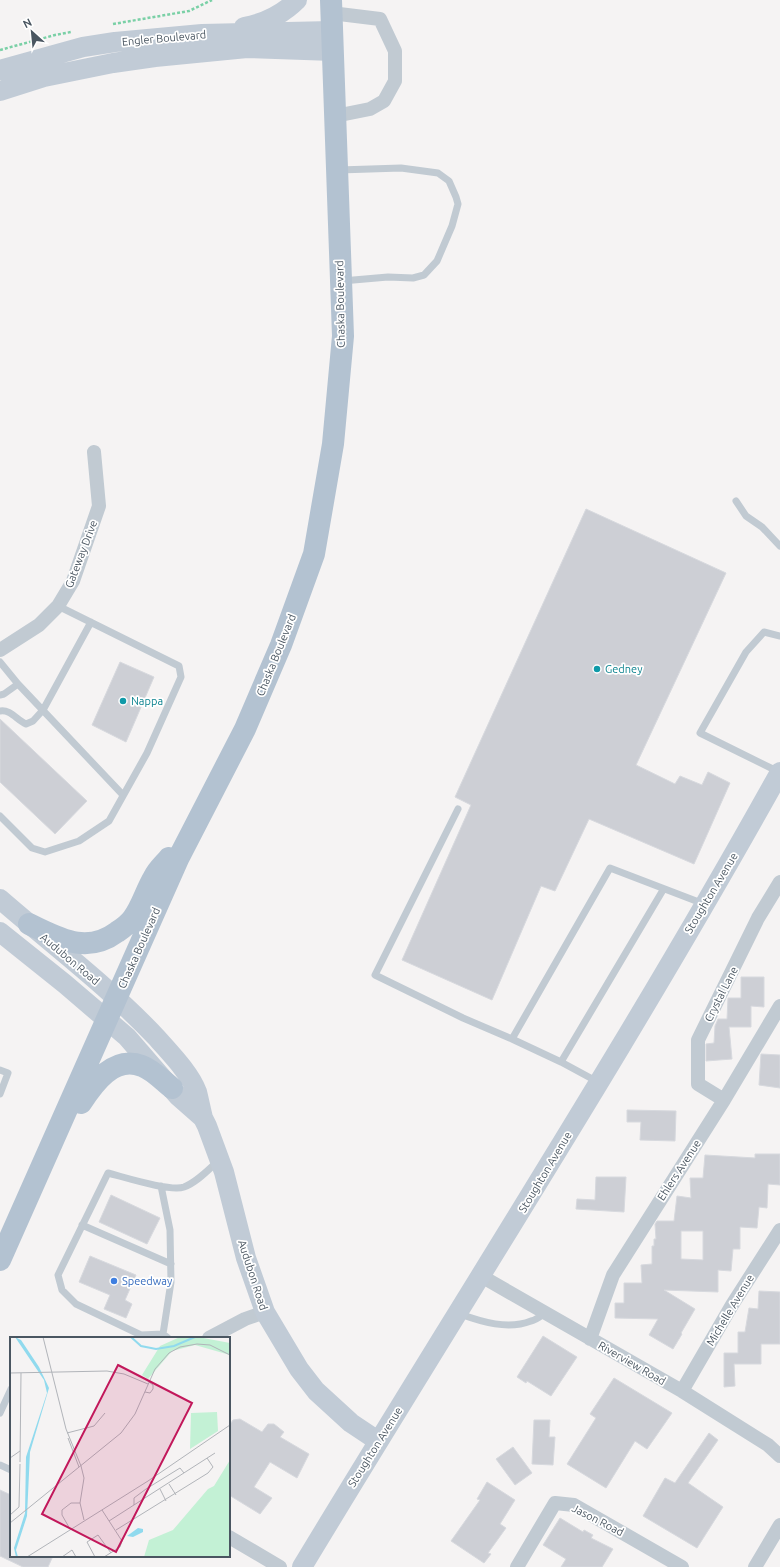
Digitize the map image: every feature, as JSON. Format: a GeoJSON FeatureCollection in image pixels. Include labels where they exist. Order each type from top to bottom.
{"type":"FeatureCollection","features":[{"type":"Feature","properties":{"kind":"main road","name":"Chaska Boulevard"},"geometry":{"type":"LineString","coordinates":[[1,1253],[44,1162],[178,859],[246,730],[281,645],[314,554],[333,444],[343,336],[334,116],[332,24]]}},
{"type":"Feature","properties":{"kind":"main road"},"geometry":{"type":"LineString","coordinates":[[29,924],[62,939],[76,943],[89,944],[101,942],[113,935],[133,918],[154,875],[196,825]]}},
{"type":"Feature","properties":{"kind":"main road"},"geometry":{"type":"LineString","coordinates":[[44,1162],[64,1134],[93,1084],[114,1067],[131,1063],[142,1066],[150,1070],[172,1088]]}},
{"type":"Feature","properties":{"kind":"street"},"geometry":{"type":"LineString","coordinates":[[202,34],[266,21],[286,10],[297,0]]}},
{"type":"Feature","properties":{"kind":"street"},"geometry":{"type":"LineString","coordinates":[[0,91],[44,78],[113,63],[247,48],[332,24],[380,19],[396,51],[395,81],[384,102],[370,109],[334,116]]}},
{"type":"Feature","properties":{"kind":"street","name":"Engler Boulevard"},"geometry":{"type":"LineString","coordinates":[[0,70],[83,47],[157,38],[332,24]]}},
{"type":"Feature","properties":{"kind":"street","name":"Gateway Drive"},"geometry":{"type":"LineString","coordinates":[[0,650],[39,625],[58,606],[73,581],[99,506],[94,452]]}},
{"type":"Feature","properties":{"kind":"street","name":"Stoughton Avenue"},"geometry":{"type":"LineString","coordinates":[[302,1567],[598,1083],[780,772]]}},
{"type":"Feature","properties":{"kind":"street","name":"Crystal Lane"},"geometry":{"type":"LineString","coordinates":[[724,1100],[698,1084],[698,1040],[758,918],[780,882]]}},
{"type":"Feature","properties":{"kind":"street","name":"Audubon Road"},"geometry":{"type":"LineString","coordinates":[[0,900],[72,959],[116,999],[152,1034],[184,1071],[196,1091],[203,1118],[219,1159],[234,1206],[246,1258],[264,1312],[299,1368],[316,1391],[351,1423],[378,1441]]}},
{"type":"Feature","properties":{"kind":"street","name":"Audubon Road"},"geometry":{"type":"LineString","coordinates":[[0,932],[127,1037],[172,1088],[203,1118]]}},
{"type":"Feature","properties":{"kind":"street","name":"Ehlers Avenue"},"geometry":{"type":"LineString","coordinates":[[590,1339],[614,1275],[724,1100],[780,1006]]}},
{"type":"Feature","properties":{"kind":"street","name":"Michelle Avenue"},"geometry":{"type":"LineString","coordinates":[[682,1392],[732,1305],[780,1230]]}},
{"type":"Feature","properties":{"kind":"street","name":"Riverview Road"},"geometry":{"type":"LineString","coordinates":[[481,1276],[682,1392],[768,1445],[780,1456]]}},
{"type":"Feature","properties":{"kind":"street"},"geometry":{"type":"LineString","coordinates":[[211,1337],[245,1319],[264,1312]]}},
{"type":"Feature","properties":{"kind":"street","name":"Jason Road"},"geometry":{"type":"LineString","coordinates":[[517,1567],[555,1503],[574,1505],[682,1567]]}},
{"type":"Feature","properties":{"kind":"street"},"geometry":{"type":"LineString","coordinates":[[755,1567],[780,1525]]}},
{"type":"Feature","properties":{"kind":"street"},"geometry":{"type":"LineString","coordinates":[[230,1538],[280,1567]]}},
{"type":"Feature","properties":{"kind":"lane"},"geometry":{"type":"LineString","coordinates":[[336,170],[402,168],[438,174],[449,181],[458,204],[452,226],[437,262],[424,276],[413,278],[388,277],[340,281]]}},
{"type":"Feature","properties":{"kind":"lane"},"geometry":{"type":"LineString","coordinates":[[736,501],[746,516],[762,527],[780,546]]}},
{"type":"Feature","properties":{"kind":"lane"},"geometry":{"type":"LineString","coordinates":[[0,816],[32,848],[45,852],[79,841],[108,821],[147,753],[181,677],[179,666],[58,606]]}},
{"type":"Feature","properties":{"kind":"lane"},"geometry":{"type":"LineString","coordinates":[[0,711],[3,710],[10,713],[20,722],[26,724],[43,710],[91,622]]}},
{"type":"Feature","properties":{"kind":"lane"},"geometry":{"type":"LineString","coordinates":[[780,636],[764,632],[746,652],[700,733],[780,772]]}},
{"type":"Feature","properties":{"kind":"lane"},"geometry":{"type":"LineString","coordinates":[[0,662],[18,684],[123,795]]}},
{"type":"Feature","properties":{"kind":"lane"},"geometry":{"type":"LineString","coordinates":[[0,695],[4,694],[18,684]]}},
{"type":"Feature","properties":{"kind":"lane"},"geometry":{"type":"LineString","coordinates":[[458,809],[375,975],[463,1018],[561,1062],[598,1083]]}},
{"type":"Feature","properties":{"kind":"lane"},"geometry":{"type":"LineString","coordinates":[[512,1040],[610,868],[663,890],[704,904]]}},
{"type":"Feature","properties":{"kind":"lane"},"geometry":{"type":"LineString","coordinates":[[561,1062],[663,890]]}},
{"type":"Feature","properties":{"kind":"lane"},"geometry":{"type":"LineString","coordinates":[[0,1070],[8,1073],[0,1094]]}},
{"type":"Feature","properties":{"kind":"lane"},"geometry":{"type":"LineString","coordinates":[[161,1186],[170,1230],[171,1264],[171,1282],[165,1336],[141,1335],[76,1304],[62,1290],[58,1275],[108,1173],[161,1186],[183,1188],[205,1173],[219,1159]]}},
{"type":"Feature","properties":{"kind":"lane"},"geometry":{"type":"LineString","coordinates":[[82,1225],[171,1264]]}},
{"type":"Feature","properties":{"kind":"lane"},"geometry":{"type":"LineString","coordinates":[[458,1313],[480,1321],[509,1325],[532,1321],[545,1313]]}},
{"type":"Feature","properties":{"kind":"lane"},"geometry":{"type":"LineString","coordinates":[[0,1413],[10,1391]]}},
{"type":"Feature","properties":{"kind":"lane"},"geometry":{"type":"LineString","coordinates":[[0,1465],[10,1470]]}},
{"type":"Feature","properties":{"kind":"building","name":"Gedney"},"geometry":{"type":"Polygon","coordinates":[[[586,509],[726,573],[636,765],[675,784],[680,776],[702,785],[708,772],[730,783],[694,864],[589,819],[555,891],[541,886],[492,1000],[402,960],[471,805],[455,797],[586,509]]]}},
{"type":"Feature","properties":{"kind":"building","name":"Nappa"},"geometry":{"type":"Polygon","coordinates":[[[120,662],[154,677],[126,742],[92,725],[120,662]]]}},
{"type":"Feature","properties":{"kind":"building"},"geometry":{"type":"Polygon","coordinates":[[[0,719],[87,801],[55,834],[0,782],[0,719]]]}},
{"type":"Feature","properties":{"kind":"building"},"geometry":{"type":"Polygon","coordinates":[[[741,977],[764,977],[764,1007],[751,1006],[751,1027],[729,1027],[732,1059],[706,1061],[706,1044],[714,1043],[715,1026],[718,1019],[727,1019],[728,998],[741,998],[741,977]]]}},
{"type":"Feature","properties":{"kind":"building"},"geometry":{"type":"Polygon","coordinates":[[[761,1054],[780,1055],[780,1088],[759,1085],[761,1054]]]}},
{"type":"Feature","properties":{"kind":"building"},"geometry":{"type":"Polygon","coordinates":[[[627,1110],[676,1111],[675,1141],[640,1140],[641,1122],[627,1122],[627,1110]]]}},
{"type":"Feature","properties":{"kind":"building"},"geometry":{"type":"Polygon","coordinates":[[[755,1154],[780,1154],[780,1185],[768,1184],[767,1208],[759,1207],[757,1228],[740,1227],[740,1249],[733,1249],[731,1271],[718,1270],[718,1292],[664,1290],[695,1309],[673,1349],[649,1335],[658,1319],[615,1318],[615,1303],[624,1303],[624,1283],[642,1283],[641,1265],[652,1264],[652,1246],[654,1246],[654,1239],[656,1239],[655,1224],[657,1221],[674,1221],[677,1196],[691,1198],[690,1178],[703,1178],[705,1155],[755,1158],[755,1154]],[[681,1231],[681,1259],[703,1260],[703,1231],[681,1231]]]}},
{"type":"Feature","properties":{"kind":"building"},"geometry":{"type":"Polygon","coordinates":[[[596,1177],[626,1177],[624,1212],[576,1209],[577,1199],[595,1200],[596,1177]]]}},
{"type":"Feature","properties":{"kind":"building"},"geometry":{"type":"Polygon","coordinates":[[[111,1195],[160,1218],[147,1244],[99,1222],[111,1195]]]}},
{"type":"Feature","properties":{"kind":"building"},"geometry":{"type":"Polygon","coordinates":[[[90,1256],[136,1275],[125,1300],[132,1304],[126,1318],[104,1309],[110,1295],[79,1282],[90,1256]]]}},
{"type":"Feature","properties":{"kind":"building"},"geometry":{"type":"Polygon","coordinates":[[[759,1291],[780,1292],[780,1344],[761,1344],[761,1364],[734,1364],[735,1386],[724,1387],[724,1353],[738,1353],[738,1332],[745,1332],[749,1308],[758,1309],[759,1291]]]}},
{"type":"Feature","properties":{"kind":"building"},"geometry":{"type":"Polygon","coordinates":[[[543,1336],[577,1357],[551,1396],[527,1381],[526,1383],[517,1377],[543,1336]]]}},
{"type":"Feature","properties":{"kind":"building"},"geometry":{"type":"Polygon","coordinates":[[[614,1378],[672,1413],[647,1449],[635,1441],[606,1488],[567,1464],[596,1418],[590,1414],[614,1378]]]}},
{"type":"Feature","properties":{"kind":"building"},"geometry":{"type":"Polygon","coordinates":[[[240,1419],[262,1432],[268,1424],[274,1424],[284,1432],[280,1437],[309,1454],[297,1478],[270,1462],[254,1487],[272,1498],[260,1514],[230,1496],[230,1424],[233,1420],[240,1419]]]}},
{"type":"Feature","properties":{"kind":"building"},"geometry":{"type":"Polygon","coordinates":[[[534,1420],[550,1420],[549,1437],[555,1437],[553,1465],[532,1464],[534,1420]]]}},
{"type":"Feature","properties":{"kind":"building"},"geometry":{"type":"Polygon","coordinates":[[[709,1433],[718,1440],[688,1483],[723,1507],[697,1548],[643,1516],[665,1478],[675,1483],[709,1433]]]}},
{"type":"Feature","properties":{"kind":"building"},"geometry":{"type":"Polygon","coordinates":[[[513,1447],[532,1473],[515,1485],[496,1459],[513,1447]]]}},
{"type":"Feature","properties":{"kind":"building"},"geometry":{"type":"Polygon","coordinates":[[[487,1482],[515,1500],[500,1524],[506,1528],[488,1553],[491,1554],[484,1563],[451,1541],[480,1500],[477,1499],[487,1482]]]}},
{"type":"Feature","properties":{"kind":"building"},"geometry":{"type":"Polygon","coordinates":[[[0,1490],[10,1495],[10,1557],[53,1557],[48,1567],[23,1567],[0,1556],[0,1490]]]}},
{"type":"Feature","properties":{"kind":"building"},"geometry":{"type":"Polygon","coordinates":[[[560,1518],[583,1532],[584,1530],[593,1535],[591,1538],[613,1549],[602,1567],[561,1567],[566,1559],[543,1545],[560,1518]]]}},
{"type":"Feature","properties":{"kind":"place","name":"Gedney"},"geometry":{"type":"Point","coordinates":[597,669]}},
{"type":"Feature","properties":{"kind":"place","name":"Nappa"},"geometry":{"type":"Point","coordinates":[123,701]}},
{"type":"Feature","properties":{"kind":"place","name":"Speedway"},"geometry":{"type":"Point","coordinates":[114,1281]}}]}
